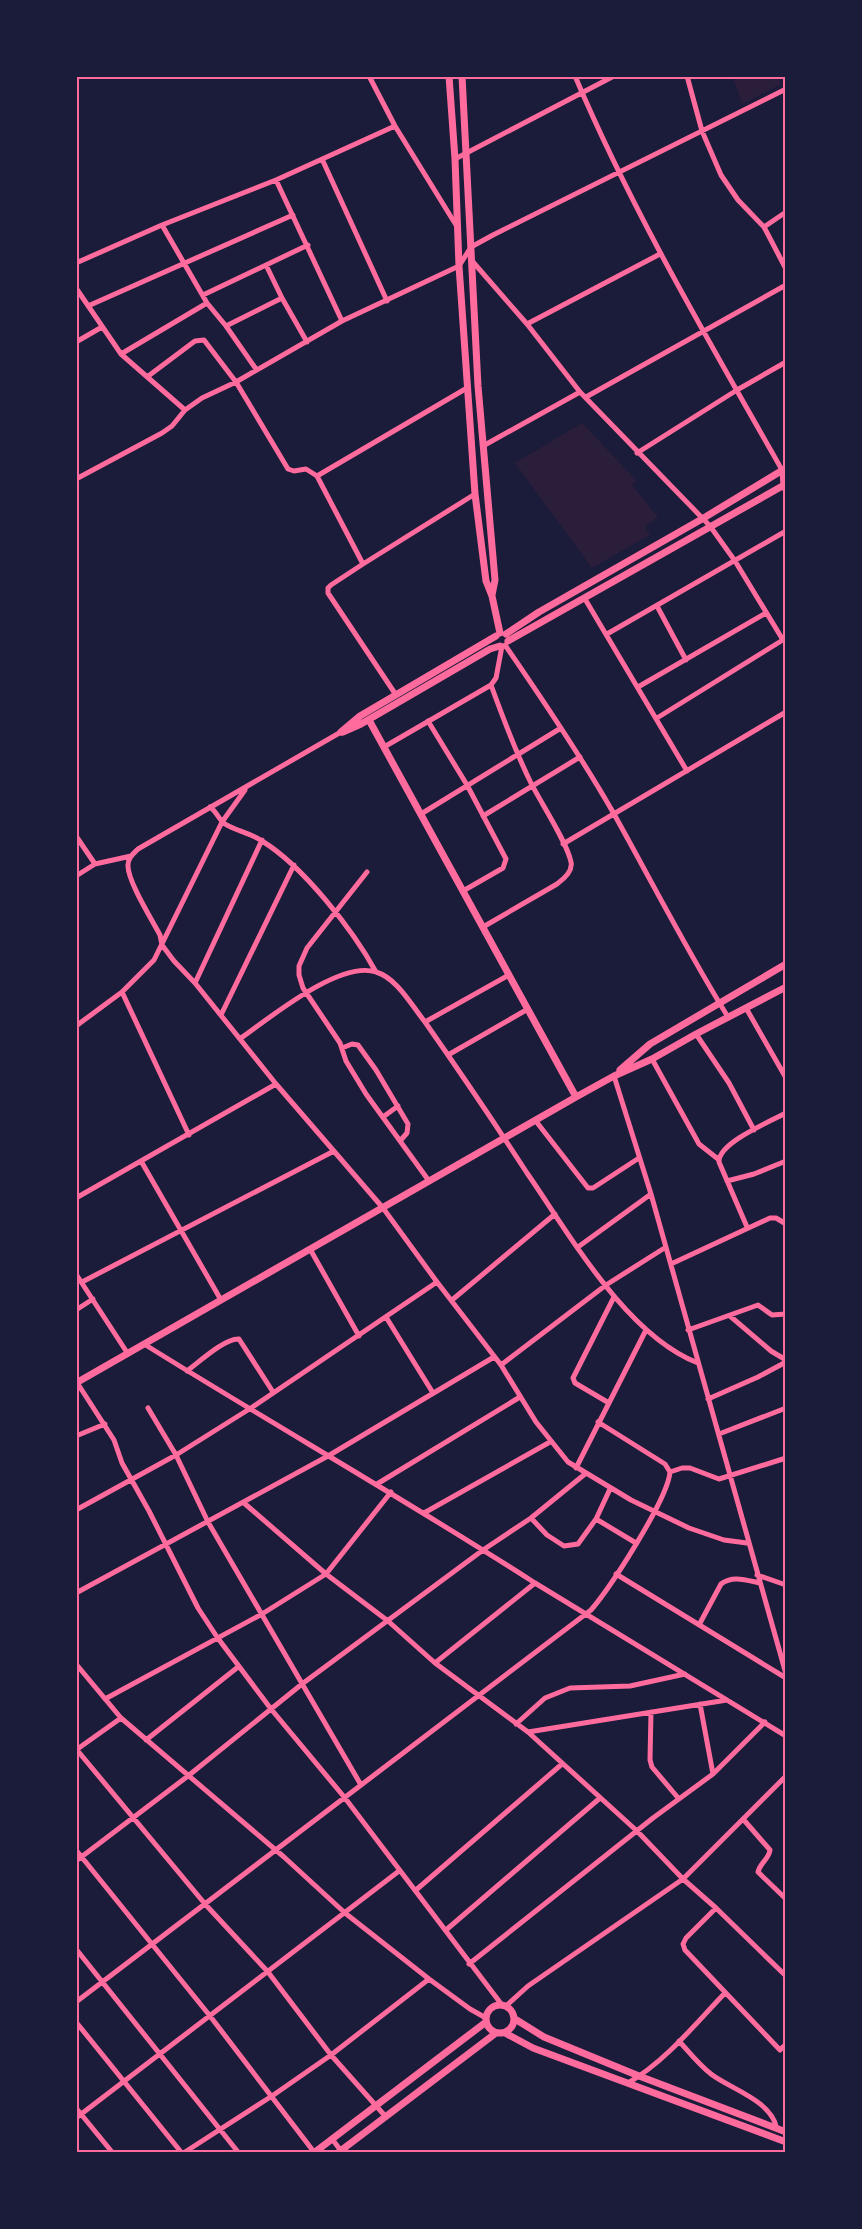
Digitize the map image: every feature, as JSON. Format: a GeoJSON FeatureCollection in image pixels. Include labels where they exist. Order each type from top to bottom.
{"type":"FeatureCollection","features":[{"type":"Feature","properties":{"kind":"street"},"geometry":{"type":"LineString","coordinates":[[369,76],[395,126],[458,228]]}},
{"type":"Feature","properties":{"kind":"street"},"geometry":{"type":"LineString","coordinates":[[450,76],[459,266],[475,494],[486,581],[492,596],[502,640],[580,757],[728,1017]]}},
{"type":"Feature","properties":{"kind":"street"},"geometry":{"type":"LineString","coordinates":[[462,76],[483,447],[495,580],[492,596]]}},
{"type":"Feature","properties":{"kind":"street"},"geometry":{"type":"LineString","coordinates":[[502,640],[585,598],[710,526],[785,487],[784,469],[660,254],[618,172],[575,76]]}},
{"type":"Feature","properties":{"kind":"street"},"geometry":{"type":"LineString","coordinates":[[455,159],[614,76]]}},
{"type":"Feature","properties":{"kind":"street"},"geometry":{"type":"LineString","coordinates":[[687,76],[702,131],[726,184],[764,227],[786,269]]}},
{"type":"Feature","properties":{"kind":"street"},"geometry":{"type":"LineString","coordinates":[[76,479],[162,433],[172,426],[185,410],[202,398],[236,382],[342,321],[459,266],[471,247],[786,89]]}},
{"type":"Feature","properties":{"kind":"street"},"geometry":{"type":"LineString","coordinates":[[76,263],[162,225],[276,180],[395,126]]}},
{"type":"Feature","properties":{"kind":"street"},"geometry":{"type":"LineString","coordinates":[[322,159],[387,301]]}},
{"type":"Feature","properties":{"kind":"street"},"geometry":{"type":"LineString","coordinates":[[276,180],[342,321]]}},
{"type":"Feature","properties":{"kind":"street"},"geometry":{"type":"LineString","coordinates":[[764,227],[786,212]]}},
{"type":"Feature","properties":{"kind":"street"},"geometry":{"type":"LineString","coordinates":[[88,306],[293,215]]}},
{"type":"Feature","properties":{"kind":"street"},"geometry":{"type":"LineString","coordinates":[[162,225],[207,303],[256,369]]}},
{"type":"Feature","properties":{"kind":"street"},"geometry":{"type":"LineString","coordinates":[[203,295],[308,245]]}},
{"type":"Feature","properties":{"kind":"street"},"geometry":{"type":"LineString","coordinates":[[527,324],[660,254]]}},
{"type":"Feature","properties":{"kind":"street"},"geometry":{"type":"LineString","coordinates":[[472,262],[527,324],[580,392],[710,526],[784,639],[657,718]]}},
{"type":"Feature","properties":{"kind":"street"},"geometry":{"type":"LineString","coordinates":[[266,265],[307,342]]}},
{"type":"Feature","properties":{"kind":"street"},"geometry":{"type":"LineString","coordinates":[[586,398],[786,285]]}},
{"type":"Feature","properties":{"kind":"street"},"geometry":{"type":"LineString","coordinates":[[76,288],[121,354],[185,410]]}},
{"type":"Feature","properties":{"kind":"street"},"geometry":{"type":"LineString","coordinates":[[226,326],[282,298]]}},
{"type":"Feature","properties":{"kind":"street"},"geometry":{"type":"LineString","coordinates":[[76,302],[83,299]]}},
{"type":"Feature","properties":{"kind":"street"},"geometry":{"type":"LineString","coordinates":[[121,354],[207,303]]}},
{"type":"Feature","properties":{"kind":"street"},"geometry":{"type":"LineString","coordinates":[[76,342],[102,327]]}},
{"type":"Feature","properties":{"kind":"street"},"geometry":{"type":"LineString","coordinates":[[147,376],[195,341],[202,339],[206,342],[236,382],[288,469],[294,471],[306,469],[317,476],[363,564]]}},
{"type":"Feature","properties":{"kind":"street"},"geometry":{"type":"LineString","coordinates":[[637,453],[786,362]]}},
{"type":"Feature","properties":{"kind":"street"},"geometry":{"type":"LineString","coordinates":[[317,476],[467,388]]}},
{"type":"Feature","properties":{"kind":"street"},"geometry":{"type":"LineString","coordinates":[[483,447],[580,392]]}},
{"type":"Feature","properties":{"kind":"street"},"geometry":{"type":"LineString","coordinates":[[341,732],[360,716],[396,695],[494,647],[539,612],[702,519],[784,469]]}},
{"type":"Feature","properties":{"kind":"street"},"geometry":{"type":"LineString","coordinates":[[396,695],[328,590],[331,585],[363,564],[475,494]]}},
{"type":"Feature","properties":{"kind":"street"},"geometry":{"type":"LineString","coordinates":[[607,634],[786,531]]}},
{"type":"Feature","properties":{"kind":"street"},"geometry":{"type":"LineString","coordinates":[[585,598],[687,771]]}},
{"type":"Feature","properties":{"kind":"street"},"geometry":{"type":"LineString","coordinates":[[657,606],[686,660]]}},
{"type":"Feature","properties":{"kind":"street"},"geometry":{"type":"LineString","coordinates":[[638,687],[766,613]]}},
{"type":"Feature","properties":{"kind":"street"},"geometry":{"type":"LineString","coordinates":[[384,747],[491,685],[496,678],[502,640]]}},
{"type":"Feature","properties":{"kind":"street"},"geometry":{"type":"LineString","coordinates":[[433,678],[369,720],[341,732],[138,849],[128,862],[129,874],[160,935],[162,945],[382,1208],[501,1365],[550,1442],[576,1468],[610,1489],[689,1528],[724,1540],[747,1543]]}},
{"type":"Feature","properties":{"kind":"street"},"geometry":{"type":"LineString","coordinates":[[483,927],[563,879],[571,866],[563,843],[517,754],[491,685]]}},
{"type":"Feature","properties":{"kind":"street"},"geometry":{"type":"LineString","coordinates":[[563,843],[786,712]]}},
{"type":"Feature","properties":{"kind":"street"},"geometry":{"type":"LineString","coordinates":[[369,720],[576,1097]]}},
{"type":"Feature","properties":{"kind":"street"},"geometry":{"type":"LineString","coordinates":[[428,721],[467,785],[503,852],[506,863],[499,872],[463,891]]}},
{"type":"Feature","properties":{"kind":"street"},"geometry":{"type":"LineString","coordinates":[[421,814],[561,728]]}},
{"type":"Feature","properties":{"kind":"street"},"geometry":{"type":"LineString","coordinates":[[483,816],[580,757]]}},
{"type":"Feature","properties":{"kind":"street"},"geometry":{"type":"LineString","coordinates":[[76,1026],[122,992],[148,968],[162,945],[222,822],[248,785]]}},
{"type":"Feature","properties":{"kind":"street"},"geometry":{"type":"LineString","coordinates":[[210,807],[222,822],[262,840],[294,865],[335,911],[369,958],[376,972],[396,986],[425,1022],[614,1297],[646,1330],[680,1356],[698,1364]]}},
{"type":"Feature","properties":{"kind":"street"},"geometry":{"type":"LineString","coordinates":[[76,836],[95,864]]}},
{"type":"Feature","properties":{"kind":"street"},"geometry":{"type":"LineString","coordinates":[[195,983],[262,840]]}},
{"type":"Feature","properties":{"kind":"street"},"geometry":{"type":"LineString","coordinates":[[76,876],[95,864],[131,856]]}},
{"type":"Feature","properties":{"kind":"street"},"geometry":{"type":"LineString","coordinates":[[221,1015],[294,865]]}},
{"type":"Feature","properties":{"kind":"street"},"geometry":{"type":"LineString","coordinates":[[367,872],[307,948],[299,966],[300,982],[382,1117],[429,1181]]}},
{"type":"Feature","properties":{"kind":"street"},"geometry":{"type":"LineString","coordinates":[[614,1076],[650,1044],[786,964]]}},
{"type":"Feature","properties":{"kind":"street"},"geometry":{"type":"LineString","coordinates":[[241,1038],[307,992],[332,979],[350,972],[376,972]]}},
{"type":"Feature","properties":{"kind":"street"},"geometry":{"type":"LineString","coordinates":[[425,1022],[509,975]]}},
{"type":"Feature","properties":{"kind":"street"},"geometry":{"type":"LineString","coordinates":[[786,987],[576,1097],[77,1382],[115,1442],[119,1456],[198,1608],[217,1638],[416,1890],[469,1965],[504,2006],[512,2011],[515,2019],[544,2037],[786,2132]]}},
{"type":"Feature","properties":{"kind":"street"},"geometry":{"type":"LineString","coordinates":[[122,992],[189,1135]]}},
{"type":"Feature","properties":{"kind":"street"},"geometry":{"type":"LineString","coordinates":[[746,1008],[786,1078]]}},
{"type":"Feature","properties":{"kind":"street"},"geometry":{"type":"LineString","coordinates":[[448,1055],[528,1009]]}},
{"type":"Feature","properties":{"kind":"street"},"geometry":{"type":"LineString","coordinates":[[696,1034],[729,1083],[754,1130]]}},
{"type":"Feature","properties":{"kind":"street"},"geometry":{"type":"LineString","coordinates":[[342,1048],[352,1044],[360,1047],[398,1106],[408,1124],[406,1133],[400,1141]]}},
{"type":"Feature","properties":{"kind":"street"},"geometry":{"type":"LineString","coordinates":[[652,1059],[699,1144],[718,1159],[747,1227]]}},
{"type":"Feature","properties":{"kind":"street"},"geometry":{"type":"LineString","coordinates":[[614,1076],[651,1194],[786,1676]]}},
{"type":"Feature","properties":{"kind":"street"},"geometry":{"type":"LineString","coordinates":[[76,1198],[276,1084]]}},
{"type":"Feature","properties":{"kind":"street"},"geometry":{"type":"LineString","coordinates":[[382,1117],[398,1106]]}},
{"type":"Feature","properties":{"kind":"street"},"geometry":{"type":"LineString","coordinates":[[718,1159],[727,1145],[786,1113]]}},
{"type":"Feature","properties":{"kind":"street"},"geometry":{"type":"LineString","coordinates":[[535,1120],[588,1188],[593,1188],[639,1158]]}},
{"type":"Feature","properties":{"kind":"street"},"geometry":{"type":"LineString","coordinates":[[82,1282],[334,1151]]}},
{"type":"Feature","properties":{"kind":"street"},"geometry":{"type":"LineString","coordinates":[[141,1161],[221,1300]]}},
{"type":"Feature","properties":{"kind":"street"},"geometry":{"type":"LineString","coordinates":[[727,1181],[754,1174],[786,1161]]}},
{"type":"Feature","properties":{"kind":"street"},"geometry":{"type":"LineString","coordinates":[[578,1246],[651,1194]]}},
{"type":"Feature","properties":{"kind":"street"},"geometry":{"type":"LineString","coordinates":[[452,1300],[555,1214]]}},
{"type":"Feature","properties":{"kind":"street"},"geometry":{"type":"LineString","coordinates":[[671,1264],[770,1218],[776,1218],[786,1224]]}},
{"type":"Feature","properties":{"kind":"street"},"geometry":{"type":"LineString","coordinates":[[501,1365],[606,1285],[666,1247]]}},
{"type":"Feature","properties":{"kind":"street"},"geometry":{"type":"LineString","coordinates":[[310,1249],[359,1336]]}},
{"type":"Feature","properties":{"kind":"street"},"geometry":{"type":"LineString","coordinates":[[76,1274],[128,1354]]}},
{"type":"Feature","properties":{"kind":"street"},"geometry":{"type":"LineString","coordinates":[[76,1510],[176,1455],[359,1336],[437,1282]]}},
{"type":"Feature","properties":{"kind":"street"},"geometry":{"type":"LineString","coordinates":[[609,1403],[575,1383],[573,1377],[614,1297]]}},
{"type":"Feature","properties":{"kind":"street"},"geometry":{"type":"LineString","coordinates":[[76,1310],[93,1299]]}},
{"type":"Feature","properties":{"kind":"street"},"geometry":{"type":"LineString","coordinates":[[688,1330],[758,1305],[772,1315],[786,1314]]}},
{"type":"Feature","properties":{"kind":"street"},"geometry":{"type":"LineString","coordinates":[[708,1399],[758,1377],[786,1361],[730,1316]]}},
{"type":"Feature","properties":{"kind":"street"},"geometry":{"type":"LineString","coordinates":[[386,1317],[433,1393]]}},
{"type":"Feature","properties":{"kind":"street"},"geometry":{"type":"LineString","coordinates":[[576,1468],[646,1330]]}},
{"type":"Feature","properties":{"kind":"street"},"geometry":{"type":"LineString","coordinates":[[186,1371],[226,1343],[239,1339],[273,1392]]}},
{"type":"Feature","properties":{"kind":"street"},"geometry":{"type":"LineString","coordinates":[[144,1344],[287,1433],[391,1492],[535,1583],[560,1596],[585,1614],[786,1736]]}},
{"type":"Feature","properties":{"kind":"street"},"geometry":{"type":"LineString","coordinates":[[76,1593],[328,1456],[494,1357]]}},
{"type":"Feature","properties":{"kind":"street"},"geometry":{"type":"LineString","coordinates":[[377,1484],[520,1397]]}},
{"type":"Feature","properties":{"kind":"street"},"geometry":{"type":"LineString","coordinates":[[148,1407],[176,1455],[208,1522],[361,1785]]}},
{"type":"Feature","properties":{"kind":"street"},"geometry":{"type":"LineString","coordinates":[[718,1434],[786,1408]]}},
{"type":"Feature","properties":{"kind":"street"},"geometry":{"type":"LineString","coordinates":[[598,1422],[665,1464],[670,1472]]}},
{"type":"Feature","properties":{"kind":"street"},"geometry":{"type":"LineString","coordinates":[[76,1436],[105,1424]]}},
{"type":"Feature","properties":{"kind":"street"},"geometry":{"type":"LineString","coordinates":[[424,1513],[550,1442]]}},
{"type":"Feature","properties":{"kind":"street"},"geometry":{"type":"LineString","coordinates":[[670,1472],[690,1468],[717,1479],[786,1458]]}},
{"type":"Feature","properties":{"kind":"street"},"geometry":{"type":"LineString","coordinates":[[76,2002],[585,1614],[599,1600],[655,1512],[670,1472]]}},
{"type":"Feature","properties":{"kind":"street"},"geometry":{"type":"LineString","coordinates":[[79,1859],[188,1776],[302,1684],[483,1550],[531,1518],[585,1474]]}},
{"type":"Feature","properties":{"kind":"street"},"geometry":{"type":"LineString","coordinates":[[531,1518],[547,1535],[568,1547],[578,1544],[596,1519],[610,1489]]}},
{"type":"Feature","properties":{"kind":"street"},"geometry":{"type":"LineString","coordinates":[[105,1700],[262,1614],[326,1574],[391,1492]]}},
{"type":"Feature","properties":{"kind":"street"},"geometry":{"type":"LineString","coordinates":[[244,1503],[326,1574],[388,1621],[435,1663],[528,1732],[637,1831],[683,1879],[786,1976]]}},
{"type":"Feature","properties":{"kind":"street"},"geometry":{"type":"LineString","coordinates":[[596,1519],[636,1542]]}},
{"type":"Feature","properties":{"kind":"street"},"geometry":{"type":"LineString","coordinates":[[616,1574],[786,1676]]}},
{"type":"Feature","properties":{"kind":"street"},"geometry":{"type":"LineString","coordinates":[[757,1575],[786,1585]]}},
{"type":"Feature","properties":{"kind":"street"},"geometry":{"type":"LineString","coordinates":[[699,1625],[721,1584],[727,1579],[760,1583]]}},
{"type":"Feature","properties":{"kind":"street"},"geometry":{"type":"LineString","coordinates":[[435,1663],[535,1583]]}},
{"type":"Feature","properties":{"kind":"street"},"geometry":{"type":"LineString","coordinates":[[76,1664],[121,1718],[345,1913],[486,2020],[490,2029],[496,2033],[505,2033],[533,2048],[786,2142]]}},
{"type":"Feature","properties":{"kind":"street"},"geometry":{"type":"LineString","coordinates":[[146,1740],[238,1667]]}},
{"type":"Feature","properties":{"kind":"street"},"geometry":{"type":"LineString","coordinates":[[516,1724],[545,1698],[570,1688],[630,1686],[685,1674]]}},
{"type":"Feature","properties":{"kind":"street"},"geometry":{"type":"LineString","coordinates":[[528,1732],[727,1700]]}},
{"type":"Feature","properties":{"kind":"street"},"geometry":{"type":"LineString","coordinates":[[700,1704],[713,1774]]}},
{"type":"Feature","properties":{"kind":"street"},"geometry":{"type":"LineString","coordinates":[[651,1713],[650,1760],[652,1767],[679,1799]]}},
{"type":"Feature","properties":{"kind":"street"},"geometry":{"type":"LineString","coordinates":[[121,1718],[77,1750],[205,1904],[268,1972],[331,2055],[386,2116]]}},
{"type":"Feature","properties":{"kind":"street"},"geometry":{"type":"LineString","coordinates":[[469,1965],[637,1831],[713,1774],[765,1722]]}},
{"type":"Feature","properties":{"kind":"street"},"geometry":{"type":"LineString","coordinates":[[416,1890],[561,1764]]}},
{"type":"Feature","properties":{"kind":"street"},"geometry":{"type":"LineString","coordinates":[[76,1850],[79,1859],[210,2016],[314,2152],[486,2020],[493,2007],[504,2006],[528,1986],[683,1879],[786,1776]]}},
{"type":"Feature","properties":{"kind":"street"},"geometry":{"type":"LineString","coordinates":[[446,1930],[600,1798]]}},
{"type":"Feature","properties":{"kind":"street"},"geometry":{"type":"LineString","coordinates":[[743,1819],[770,1850],[769,1857],[758,1872],[786,1899]]}},
{"type":"Feature","properties":{"kind":"street"},"geometry":{"type":"LineString","coordinates":[[79,2116],[399,1871]]}},
{"type":"Feature","properties":{"kind":"street"},"geometry":{"type":"LineString","coordinates":[[716,1908],[691,1932],[683,1944],[685,1950],[786,2055]]}},
{"type":"Feature","properties":{"kind":"street"},"geometry":{"type":"LineString","coordinates":[[76,1949],[238,2152]]}},
{"type":"Feature","properties":{"kind":"street"},"geometry":{"type":"LineString","coordinates":[[76,2022],[183,2152],[272,2097],[331,2055],[429,1979]]}},
{"type":"Feature","properties":{"kind":"street"},"geometry":{"type":"LineString","coordinates":[[628,2083],[662,2058],[725,1993]]}},
{"type":"Feature","properties":{"kind":"street"},"geometry":{"type":"LineString","coordinates":[[505,2033],[512,2028],[515,2019]]}},
{"type":"Feature","properties":{"kind":"street"},"geometry":{"type":"LineString","coordinates":[[332,2139],[341,2152],[496,2033]]}},
{"type":"Feature","properties":{"kind":"street"},"geometry":{"type":"LineString","coordinates":[[679,2041],[709,2073],[744,2092],[759,2104],[775,2120],[777,2129]]}},
{"type":"Feature","properties":{"kind":"street"},"geometry":{"type":"LineString","coordinates":[[780,2050],[786,2044]]}},
{"type":"Feature","properties":{"kind":"street"},"geometry":{"type":"LineString","coordinates":[[76,2108],[79,2116],[112,2152]]}},
{"type":"Feature","properties":{"kind":"shaded area"},"geometry":{"type":"Polygon","coordinates":[[[733,77],[778,77],[781,84],[742,104],[733,77]]]}},
{"type":"Feature","properties":{"kind":"shaded area"},"geometry":{"type":"Polygon","coordinates":[[[582,423],[637,481],[632,485],[658,517],[645,527],[650,535],[592,568],[515,463],[582,423]]]}}]}
